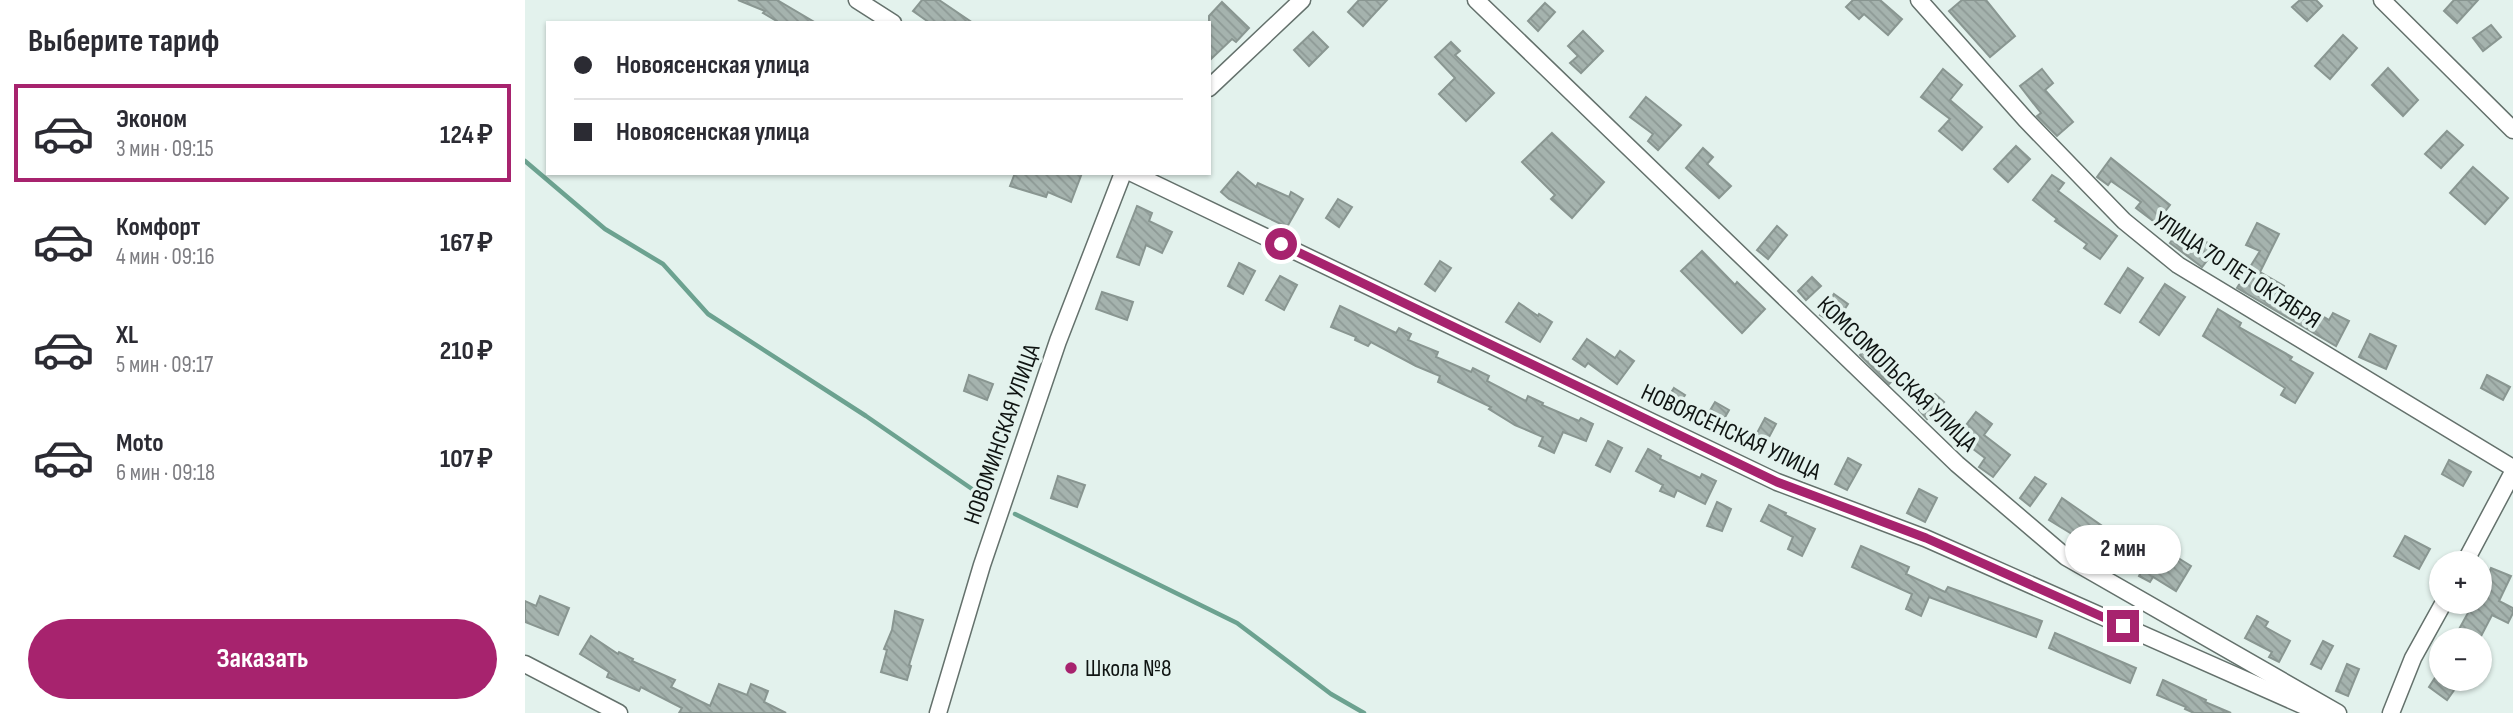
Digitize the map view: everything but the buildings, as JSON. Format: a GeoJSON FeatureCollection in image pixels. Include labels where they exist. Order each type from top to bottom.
{"type":"FeatureCollection","features":[{"type":"Feature","properties":{"kind":"street"},"geometry":{"type":"LineString","coordinates":[[857,0],[890,21]]}},
{"type":"Feature","properties":{"kind":"street"},"geometry":{"type":"LineString","coordinates":[[1211,86],[1302,0]]}},
{"type":"Feature","properties":{"kind":"street","name":"КОМСОМОЛЬСКАЯ УЛИЦА"},"geometry":{"type":"LineString","coordinates":[[1476,0],[1957,464],[2066,557],[2338,713]]}},
{"type":"Feature","properties":{"kind":"street","name":"УЛИЦА 70 ЛЕТ ОКТЯБРЯ"},"geometry":{"type":"LineString","coordinates":[[1919,0],[2025,120],[2124,221],[2178,265],[2513,470]]}},
{"type":"Feature","properties":{"kind":"street"},"geometry":{"type":"LineString","coordinates":[[2382,0],[2513,130]]}},
{"type":"Feature","properties":{"kind":"street","name":"НОВОМИНСКАЯ УЛИЦА"},"geometry":{"type":"LineString","coordinates":[[938,713],[982,565],[1058,341],[1122,175]]}},
{"type":"Feature","properties":{"kind":"street","name":"НОВОЯСЕНСКАЯ УЛИЦА"},"geometry":{"type":"LineString","coordinates":[[1136,175],[1777,482],[1926,538],[2320,713]]}},
{"type":"Feature","properties":{"kind":"street"},"geometry":{"type":"LineString","coordinates":[[2471,551],[2513,470]]}},
{"type":"Feature","properties":{"kind":"street"},"geometry":{"type":"LineString","coordinates":[[2391,713],[2413,658],[2437,614]]}},
{"type":"Feature","properties":{"kind":"street"},"geometry":{"type":"LineString","coordinates":[[525,664],[619,713]]}},
{"type":"Feature","properties":{"kind":"waterway"},"geometry":{"type":"LineString","coordinates":[[525,161],[605,229],[663,264],[708,314],[866,416],[988,500]]}},
{"type":"Feature","properties":{"kind":"waterway"},"geometry":{"type":"LineString","coordinates":[[1015,514],[1237,623],[1331,694],[1364,713]]}},
{"type":"Feature","properties":{"kind":"place","name":"Школа №8"},"geometry":{"type":"Point","coordinates":[1071,668]}},
{"type":"Feature","properties":{"kind":"route"},"geometry":{"type":"LineString","coordinates":[[1281,244],[1777,482],[1926,538],[2123,626]]}}]}
